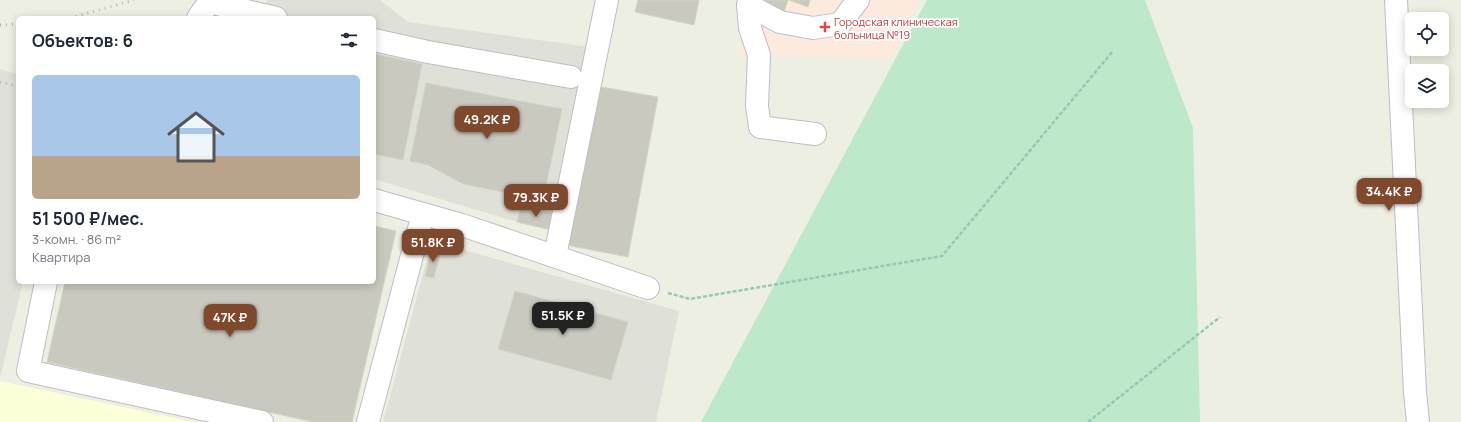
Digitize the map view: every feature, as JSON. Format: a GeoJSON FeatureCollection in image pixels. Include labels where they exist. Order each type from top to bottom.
{"type":"FeatureCollection","features":[{"type":"Feature","properties":{"kind":"street"},"geometry":{"type":"LineString","coordinates":[[555,256],[607,0]]}},
{"type":"Feature","properties":{"kind":"street"},"geometry":{"type":"LineString","coordinates":[[749,3],[780,22],[813,28],[840,24],[858,0]]}},
{"type":"Feature","properties":{"kind":"street"},"geometry":{"type":"LineString","coordinates":[[1396,0],[1415,392],[1418,422]]}},
{"type":"Feature","properties":{"kind":"street"},"geometry":{"type":"LineString","coordinates":[[749,3],[750,28],[759,55],[757,106],[760,127],[815,134]]}},
{"type":"Feature","properties":{"kind":"street"},"geometry":{"type":"LineString","coordinates":[[205,7],[263,16]]}},
{"type":"Feature","properties":{"kind":"street"},"geometry":{"type":"LineString","coordinates":[[376,40],[428,52],[571,77]]}},
{"type":"Feature","properties":{"kind":"street"},"geometry":{"type":"LineString","coordinates":[[376,201],[462,224],[648,288]]}},
{"type":"Feature","properties":{"kind":"street"},"geometry":{"type":"LineString","coordinates":[[368,422],[423,214]]}},
{"type":"Feature","properties":{"kind":"street"},"geometry":{"type":"LineString","coordinates":[[46,284],[28,371],[262,422]]}},
{"type":"Feature","properties":{"kind":"path"},"geometry":{"type":"LineString","coordinates":[[648,288],[690,299],[942,256],[1113,51]]}},
{"type":"Feature","properties":{"kind":"path"},"geometry":{"type":"LineString","coordinates":[[1088,422],[1220,317]]}},
{"type":"Feature","properties":{"kind":"shaded area"},"geometry":{"type":"Polygon","coordinates":[[[268,0],[380,0],[408,22],[589,47],[551,230],[517,222],[376,180],[376,16],[253,16],[268,0]]]}},
{"type":"Feature","properties":{"kind":"shaded area","name":"Городская клиническая больница №19"},"geometry":{"type":"Polygon","coordinates":[[[750,0],[918,0],[891,59],[738,54],[750,0]]]}},
{"type":"Feature","properties":{"kind":"shaded area"},"geometry":{"type":"Polygon","coordinates":[[[927,0],[1145,0],[1193,128],[1200,422],[701,422],[927,0]]]}},
{"type":"Feature","properties":{"kind":"shaded area"},"geometry":{"type":"Polygon","coordinates":[[[0,69],[16,73],[16,284],[23,284],[0,378],[0,69]]]}},
{"type":"Feature","properties":{"kind":"shaded area"},"geometry":{"type":"Polygon","coordinates":[[[432,241],[679,311],[656,422],[383,422],[432,241]]]}},
{"type":"Feature","properties":{"kind":"shaded area"},"geometry":{"type":"Polygon","coordinates":[[[0,381],[194,422],[0,422],[0,381]]]}},
{"type":"Feature","properties":{"kind":"building"},"geometry":{"type":"Polygon","coordinates":[[[638,0],[699,0],[694,25],[635,12],[638,0]]]}},
{"type":"Feature","properties":{"kind":"building"},"geometry":{"type":"Polygon","coordinates":[[[766,0],[788,0],[784,12],[764,5],[766,0]]]}},
{"type":"Feature","properties":{"kind":"building"},"geometry":{"type":"Polygon","coordinates":[[[789,0],[810,0],[808,7],[789,0]]]}},
{"type":"Feature","properties":{"kind":"building"},"geometry":{"type":"Polygon","coordinates":[[[376,54],[422,64],[403,160],[376,154],[376,54]]]}},
{"type":"Feature","properties":{"kind":"building"},"geometry":{"type":"Polygon","coordinates":[[[426,83],[562,109],[543,200],[463,184],[428,165],[410,161],[426,83]]]}},
{"type":"Feature","properties":{"kind":"building"},"geometry":{"type":"Polygon","coordinates":[[[596,86],[658,97],[628,257],[566,245],[596,86]]]}},
{"type":"Feature","properties":{"kind":"building"},"geometry":{"type":"Polygon","coordinates":[[[521,206],[555,214],[551,230],[517,222],[521,206]]]}},
{"type":"Feature","properties":{"kind":"building"},"geometry":{"type":"Polygon","coordinates":[[[376,226],[396,231],[352,422],[313,422],[47,362],[65,284],[376,284],[376,226]]]}},
{"type":"Feature","properties":{"kind":"building"},"geometry":{"type":"Polygon","coordinates":[[[432,248],[441,250],[434,278],[425,276],[432,248]]]}},
{"type":"Feature","properties":{"kind":"building"},"geometry":{"type":"Polygon","coordinates":[[[515,291],[628,322],[611,380],[498,349],[515,291]]]}},
{"type":"Feature","properties":{"kind":"railway"},"geometry":{"type":"LineString","coordinates":[[77,16],[134,0]]}},
{"type":"Feature","properties":{"kind":"railway"},"geometry":{"type":"LineString","coordinates":[[0,25],[16,24]]}},
{"type":"Feature","properties":{"kind":"railway"},"geometry":{"type":"LineString","coordinates":[[0,82],[16,86]]}},
{"type":"Feature","properties":{"kind":"place","name":"Городская клиническая больница №19"},"geometry":{"type":"Point","coordinates":[825,27]}}]}
